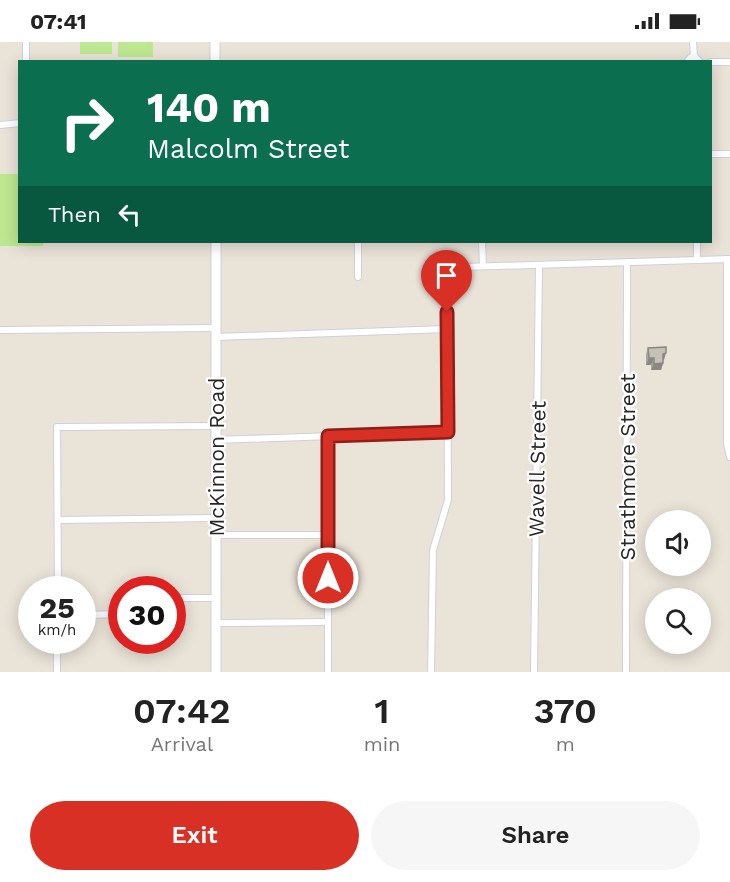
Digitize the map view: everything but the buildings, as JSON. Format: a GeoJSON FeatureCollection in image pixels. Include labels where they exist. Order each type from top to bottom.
{"type":"FeatureCollection","features":[{"type":"Feature","properties":{"kind":"street"},"geometry":{"type":"LineString","coordinates":[[26,42],[26,60]]}},
{"type":"Feature","properties":{"kind":"street"},"geometry":{"type":"LineString","coordinates":[[215,42],[215,60]]}},
{"type":"Feature","properties":{"kind":"street"},"geometry":{"type":"LineString","coordinates":[[693,42],[694,56],[698,60]]}},
{"type":"Feature","properties":{"kind":"street"},"geometry":{"type":"LineString","coordinates":[[688,60],[694,56]]}},
{"type":"Feature","properties":{"kind":"street"},"geometry":{"type":"LineString","coordinates":[[712,62],[730,62]]}},
{"type":"Feature","properties":{"kind":"street"},"geometry":{"type":"LineString","coordinates":[[0,125],[18,123]]}},
{"type":"Feature","properties":{"kind":"street"},"geometry":{"type":"LineString","coordinates":[[712,154],[730,154]]}},
{"type":"Feature","properties":{"kind":"street","name":"McKinnon Road"},"geometry":{"type":"LineString","coordinates":[[216,243],[216,672]]}},
{"type":"Feature","properties":{"kind":"street"},"geometry":{"type":"LineString","coordinates":[[358,243],[358,277]]}},
{"type":"Feature","properties":{"kind":"street"},"geometry":{"type":"LineString","coordinates":[[482,243],[483,266]]}},
{"type":"Feature","properties":{"kind":"street"},"geometry":{"type":"LineString","coordinates":[[697,243],[697,260]]}},
{"type":"Feature","properties":{"kind":"street"},"geometry":{"type":"LineString","coordinates":[[431,672],[433,550],[448,500],[447,277],[454,270],[483,266],[728,259],[727,444],[730,457]]}},
{"type":"Feature","properties":{"kind":"street","name":"Strathmore Street"},"geometry":{"type":"LineString","coordinates":[[626,672],[627,262]]}},
{"type":"Feature","properties":{"kind":"street","name":"Wavell Street"},"geometry":{"type":"LineString","coordinates":[[534,672],[539,265]]}},
{"type":"Feature","properties":{"kind":"street"},"geometry":{"type":"LineString","coordinates":[[0,330],[216,332],[447,330]]}},
{"type":"Feature","properties":{"kind":"street"},"geometry":{"type":"LineString","coordinates":[[58,576],[57,427],[216,426]]}},
{"type":"Feature","properties":{"kind":"street"},"geometry":{"type":"LineString","coordinates":[[216,440],[448,432]]}},
{"type":"Feature","properties":{"kind":"street"},"geometry":{"type":"LineString","coordinates":[[328,436],[328,672]]}},
{"type":"Feature","properties":{"kind":"street"},"geometry":{"type":"LineString","coordinates":[[57,520],[216,518]]}},
{"type":"Feature","properties":{"kind":"street"},"geometry":{"type":"LineString","coordinates":[[216,535],[328,535]]}},
{"type":"Feature","properties":{"kind":"street"},"geometry":{"type":"LineString","coordinates":[[186,598],[216,598]]}},
{"type":"Feature","properties":{"kind":"street"},"geometry":{"type":"LineString","coordinates":[[216,623],[328,622]]}},
{"type":"Feature","properties":{"kind":"street"},"geometry":{"type":"LineString","coordinates":[[57,654],[57,672]]}},
{"type":"Feature","properties":{"kind":"green space"},"geometry":{"type":"Polygon","coordinates":[[[80,42],[112,42],[112,54],[80,54],[80,42]]]}},
{"type":"Feature","properties":{"kind":"green space"},"geometry":{"type":"Polygon","coordinates":[[[118,42],[153,42],[153,57],[118,57],[118,42]]]}},
{"type":"Feature","properties":{"kind":"green space"},"geometry":{"type":"Polygon","coordinates":[[[0,174],[18,174],[18,243],[43,243],[43,246],[0,246],[0,174]]]}},
{"type":"Feature","properties":{"kind":"route"},"geometry":{"type":"LineString","coordinates":[[328,578],[328,436],[448,432],[447,312]]}}]}
